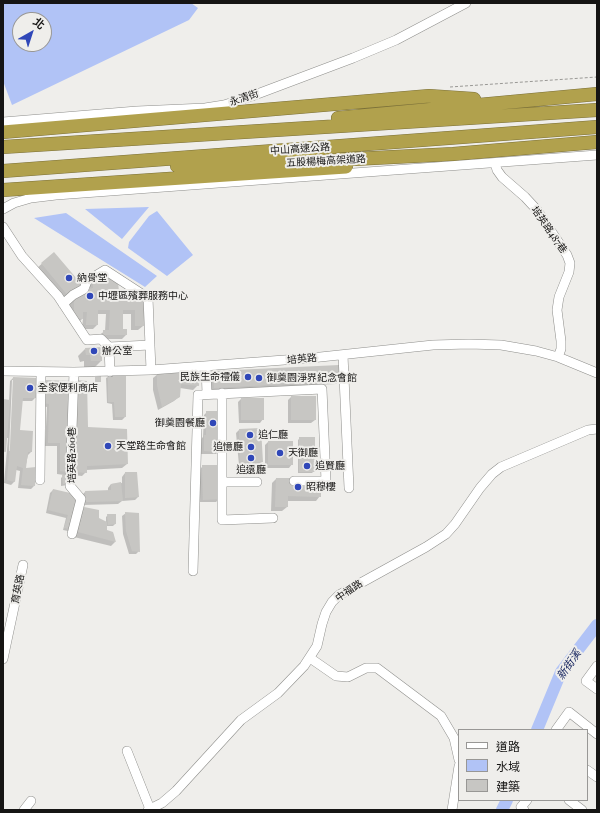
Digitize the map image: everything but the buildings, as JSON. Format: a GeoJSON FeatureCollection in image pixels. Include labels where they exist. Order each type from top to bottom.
{"type":"FeatureCollection","features":[{"type":"Feature","properties":{"kind":"highway"},"geometry":{"type":"LineString","coordinates":[[50,144],[597,94]]}},
{"type":"Feature","properties":{"kind":"highway"},"geometry":{"type":"LineString","coordinates":[[3,132],[429,96],[520,101]]}},
{"type":"Feature","properties":{"kind":"highway","name":"中山高速公路"},"geometry":{"type":"LineString","coordinates":[[3,147],[597,110]]}},
{"type":"Feature","properties":{"kind":"highway","name":"中山高速公路"},"geometry":{"type":"LineString","coordinates":[[5,171],[597,127]]}},
{"type":"Feature","properties":{"kind":"highway","name":"五股楊梅高架道路"},"geometry":{"type":"LineString","coordinates":[[5,171],[255,164],[453,154],[597,142]]}},
{"type":"Feature","properties":{"kind":"highway"},"geometry":{"type":"LineString","coordinates":[[3,190],[330,169],[453,154]]}},
{"type":"Feature","properties":{"kind":"street","name":"永清街"},"geometry":{"type":"LineString","coordinates":[[3,122],[137,111],[205,108],[224,105],[353,58],[396,40],[466,3]]}},
{"type":"Feature","properties":{"kind":"street"},"geometry":{"type":"LineString","coordinates":[[3,209],[14,203],[43,196],[495,163],[597,154]]}},
{"type":"Feature","properties":{"kind":"street","name":"培英路487巷"},"geometry":{"type":"LineString","coordinates":[[495,163],[497,170],[502,177],[525,197],[537,210],[567,255],[570,263],[569,272],[559,297],[557,310],[562,341],[558,357]]}},
{"type":"Feature","properties":{"kind":"street"},"geometry":{"type":"LineString","coordinates":[[3,227],[22,256],[63,304],[87,340],[102,340],[109,347],[110,372]]}},
{"type":"Feature","properties":{"kind":"street"},"geometry":{"type":"LineString","coordinates":[[63,304],[73,295],[84,289],[87,281],[105,270],[148,298],[151,370]]}},
{"type":"Feature","properties":{"kind":"street","name":"培英路"},"geometry":{"type":"LineString","coordinates":[[3,371],[110,372],[151,370],[343,355],[433,345],[469,344],[501,345],[536,350],[558,357],[597,373]]}},
{"type":"Feature","properties":{"kind":"street"},"geometry":{"type":"LineString","coordinates":[[109,347],[150,345]]}},
{"type":"Feature","properties":{"kind":"street"},"geometry":{"type":"LineString","coordinates":[[343,355],[349,488]]}},
{"type":"Feature","properties":{"kind":"street"},"geometry":{"type":"LineString","coordinates":[[206,366],[206,394]]}},
{"type":"Feature","properties":{"kind":"street"},"geometry":{"type":"LineString","coordinates":[[40,480],[41,372]]}},
{"type":"Feature","properties":{"kind":"street","name":"培英路260巷"},"geometry":{"type":"LineString","coordinates":[[72,534],[81,499],[70,486],[74,372]]}},
{"type":"Feature","properties":{"kind":"street"},"geometry":{"type":"LineString","coordinates":[[192,571],[198,395],[322,390],[326,481],[294,481]]}},
{"type":"Feature","properties":{"kind":"street"},"geometry":{"type":"LineString","coordinates":[[222,394],[222,520],[273,518]]}},
{"type":"Feature","properties":{"kind":"street","name":"中福路"},"geometry":{"type":"LineString","coordinates":[[149,809],[162,803],[176,791],[241,720],[278,693],[310,658],[317,646],[326,612],[332,602],[339,595],[426,547],[446,534],[455,524],[480,488],[501,467],[588,430],[597,429]]}},
{"type":"Feature","properties":{"kind":"street"},"geometry":{"type":"LineString","coordinates":[[223,482],[257,482]]}},
{"type":"Feature","properties":{"kind":"street","name":"育英路"},"geometry":{"type":"LineString","coordinates":[[3,659],[23,565]]}},
{"type":"Feature","properties":{"kind":"street"},"geometry":{"type":"LineString","coordinates":[[310,658],[336,676],[348,677],[366,668],[377,668],[441,716],[454,738],[458,756]]}},
{"type":"Feature","properties":{"kind":"street"},"geometry":{"type":"LineString","coordinates":[[597,666],[586,681],[597,689]]}},
{"type":"Feature","properties":{"kind":"street"},"geometry":{"type":"LineString","coordinates":[[558,728],[569,712],[597,734]]}},
{"type":"Feature","properties":{"kind":"street"},"geometry":{"type":"LineString","coordinates":[[128,751],[149,809]]}},
{"type":"Feature","properties":{"kind":"street"},"geometry":{"type":"LineString","coordinates":[[588,771],[597,777]]}},
{"type":"Feature","properties":{"kind":"street"},"geometry":{"type":"LineString","coordinates":[[452,810],[458,772]]}},
{"type":"Feature","properties":{"kind":"street"},"geometry":{"type":"LineString","coordinates":[[24,810],[31,801]]}},
{"type":"Feature","properties":{"kind":"street"},"geometry":{"type":"LineString","coordinates":[[524,810],[521,807],[526,801]]}},
{"type":"Feature","properties":{"kind":"street"},"geometry":{"type":"LineString","coordinates":[[570,801],[582,810]]}},
{"type":"Feature","properties":{"kind":"street"},"geometry":{"type":"LineString","coordinates":[[162,803],[169,810]]}},
{"type":"Feature","properties":{"kind":"water"},"geometry":{"type":"Polygon","coordinates":[[[3,3],[191,3],[198,8],[189,20],[12,105],[3,81],[3,3]]]}},
{"type":"Feature","properties":{"kind":"water"},"geometry":{"type":"Polygon","coordinates":[[[149,207],[122,239],[85,209],[149,207]]]}},
{"type":"Feature","properties":{"kind":"water"},"geometry":{"type":"Polygon","coordinates":[[[157,211],[193,255],[167,276],[128,248],[129,242],[149,216],[157,211]]]}},
{"type":"Feature","properties":{"kind":"water"},"geometry":{"type":"Polygon","coordinates":[[[66,213],[157,276],[145,287],[34,218],[66,213]]]}},
{"type":"Feature","properties":{"kind":"waterway","name":"新街溪"},"geometry":{"type":"LineString","coordinates":[[537,729],[561,672],[597,625]]}},
{"type":"Feature","properties":{"kind":"waterway","name":"新街溪"},"geometry":{"type":"LineString","coordinates":[[502,810],[506,801]]}},
{"type":"Feature","properties":{"kind":"place","name":"納骨堂"},"geometry":{"type":"Point","coordinates":[69,278]}},
{"type":"Feature","properties":{"kind":"place","name":"中壢區殯葬服務中心"},"geometry":{"type":"Point","coordinates":[90,296]}},
{"type":"Feature","properties":{"kind":"place","name":"辦公室"},"geometry":{"type":"Point","coordinates":[94,351]}},
{"type":"Feature","properties":{"kind":"place","name":"民族生命禮儀"},"geometry":{"type":"Point","coordinates":[248,377]}},
{"type":"Feature","properties":{"kind":"place","name":"御奠園淨界紀念會館"},"geometry":{"type":"Point","coordinates":[259,378]}},
{"type":"Feature","properties":{"kind":"place","name":"全家便利商店"},"geometry":{"type":"Point","coordinates":[30,388]}},
{"type":"Feature","properties":{"kind":"place","name":"御奠園餐廳"},"geometry":{"type":"Point","coordinates":[213,423]}},
{"type":"Feature","properties":{"kind":"place","name":"追仁廳"},"geometry":{"type":"Point","coordinates":[250,435]}},
{"type":"Feature","properties":{"kind":"place","name":"天堂路生命會館"},"geometry":{"type":"Point","coordinates":[108,446]}},
{"type":"Feature","properties":{"kind":"place","name":"追憶廳"},"geometry":{"type":"Point","coordinates":[251,447]}},
{"type":"Feature","properties":{"kind":"place","name":"天御廳"},"geometry":{"type":"Point","coordinates":[280,453]}},
{"type":"Feature","properties":{"kind":"place","name":"追遠廳"},"geometry":{"type":"Point","coordinates":[251,458]}},
{"type":"Feature","properties":{"kind":"place","name":"追賢廳"},"geometry":{"type":"Point","coordinates":[307,466]}},
{"type":"Feature","properties":{"kind":"place","name":"昭穆樓"},"geometry":{"type":"Point","coordinates":[298,487]}}]}
